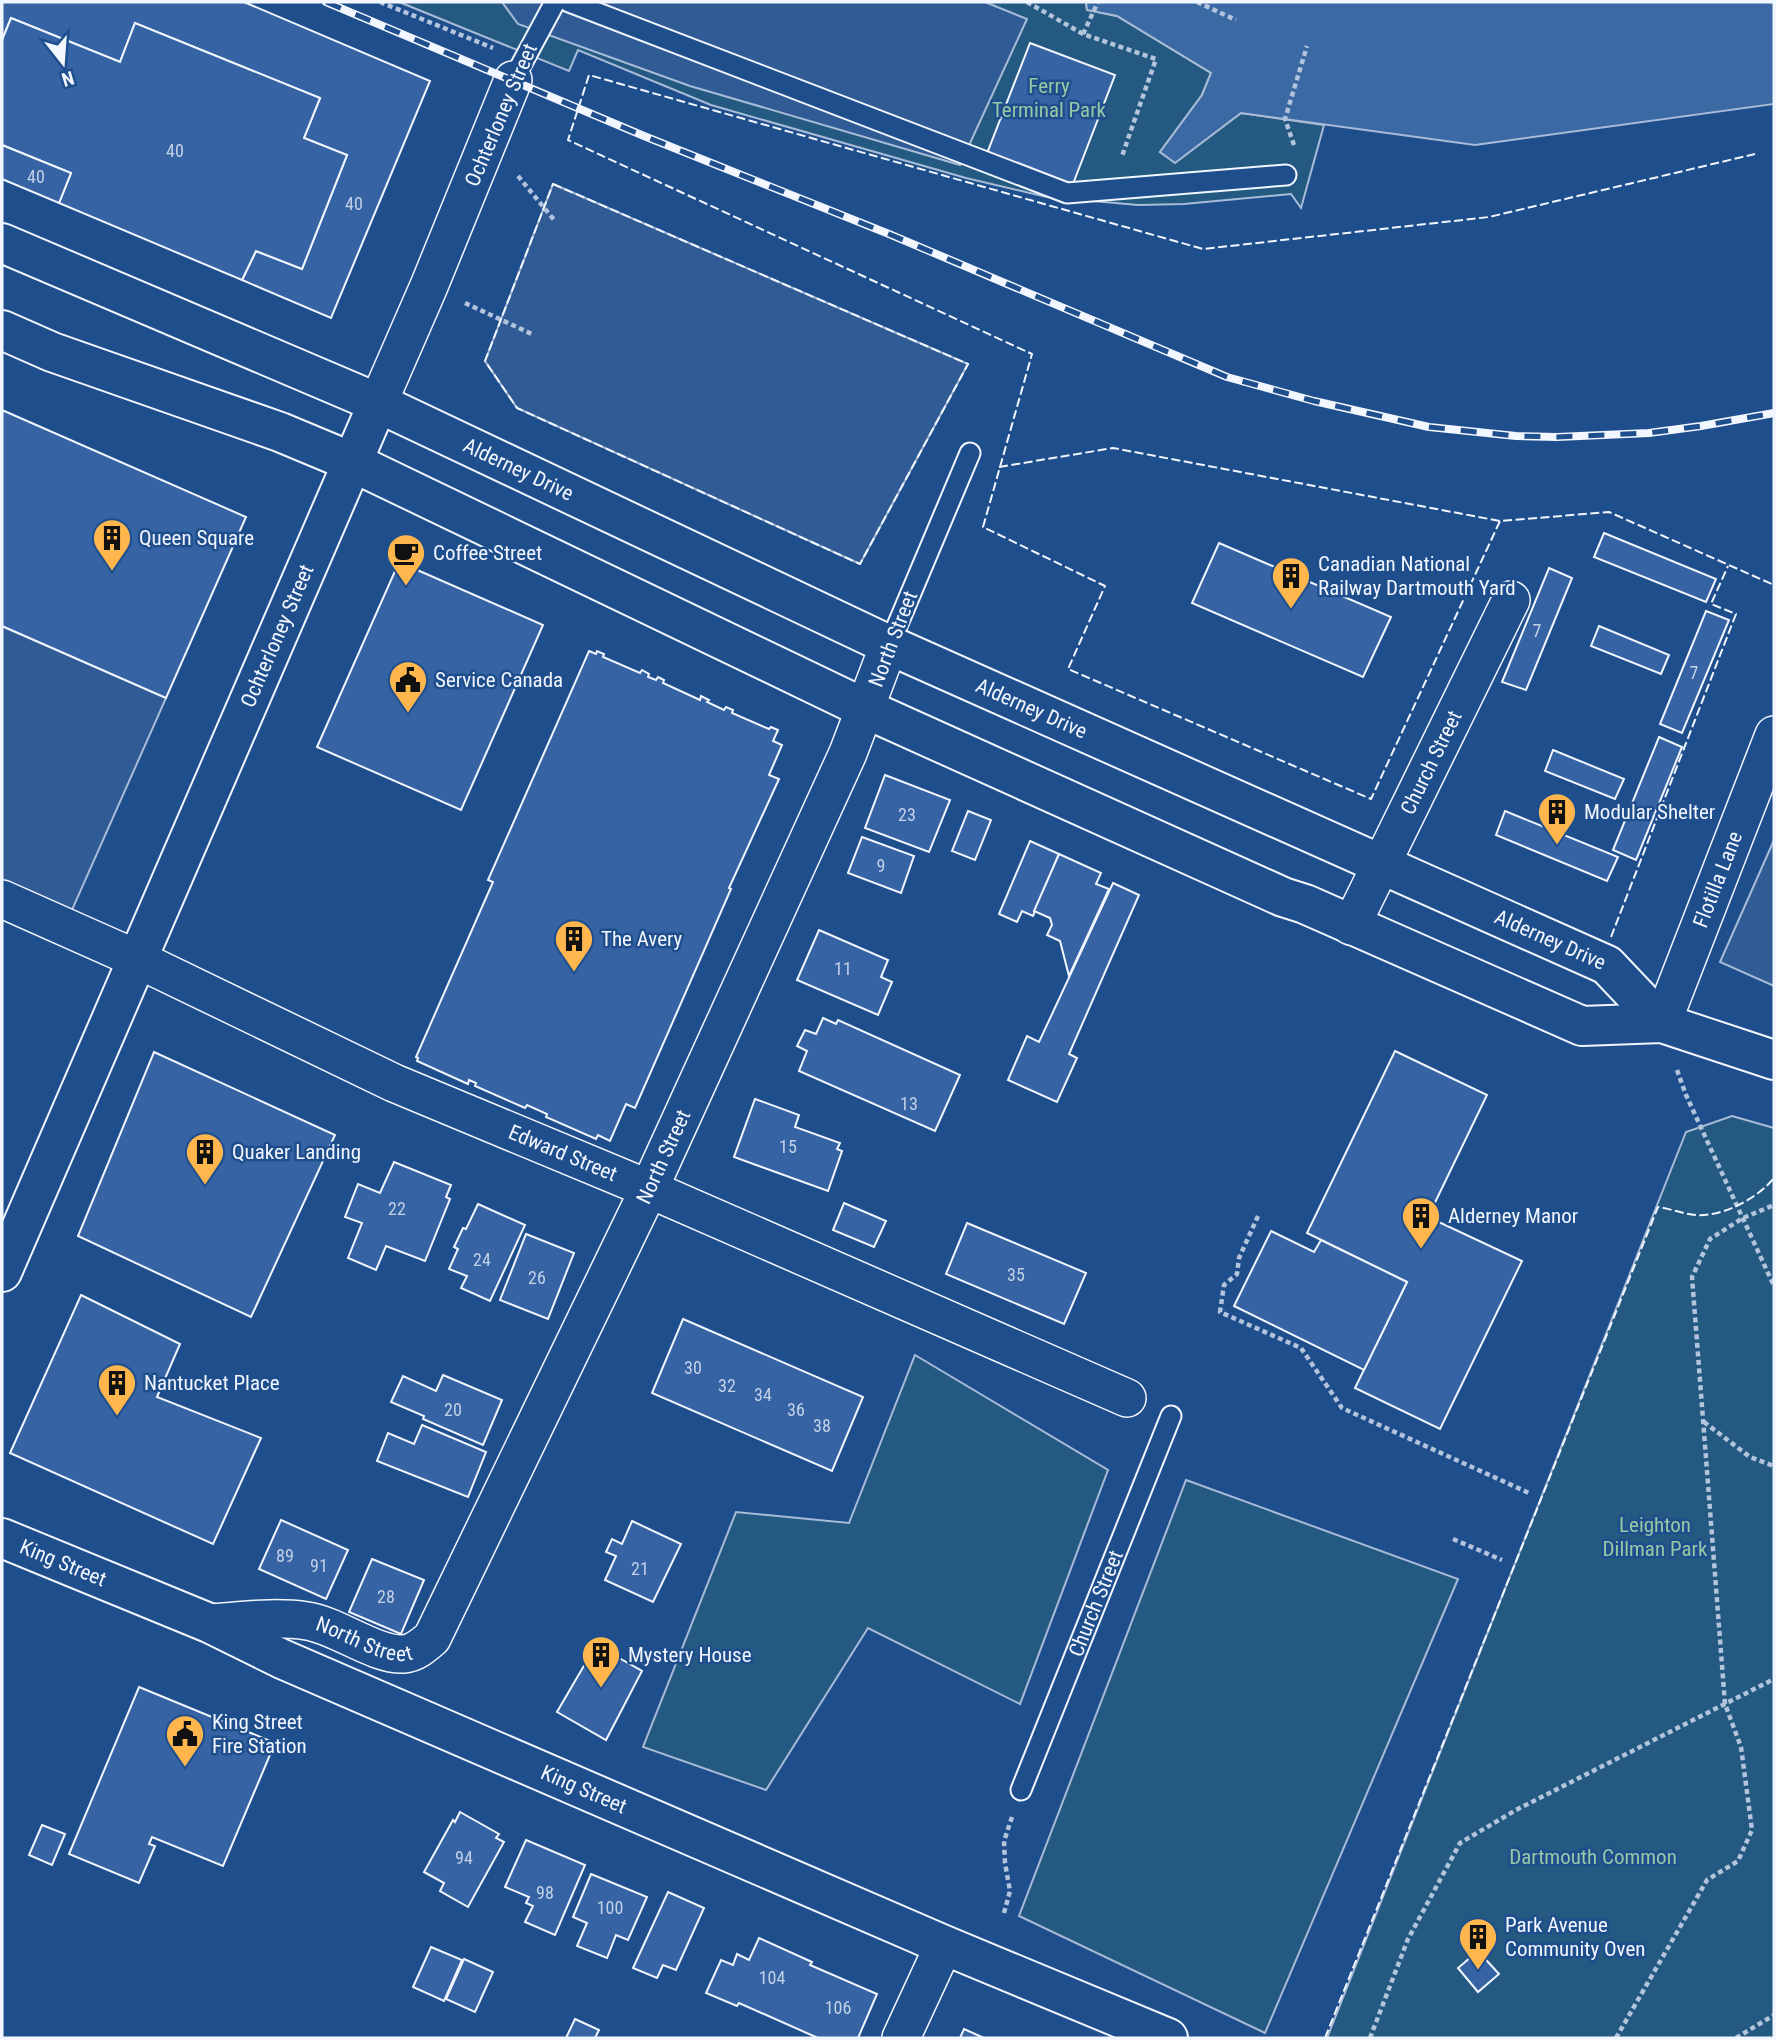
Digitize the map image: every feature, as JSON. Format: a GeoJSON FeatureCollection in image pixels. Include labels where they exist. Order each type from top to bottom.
{"type":"FeatureCollection","features":[{"type":"Feature","properties":{"kind":"main road","name":"Alderney Drive"},"geometry":{"type":"LineString","coordinates":[[2,243],[378,404],[889,645],[1607,965],[1662,1023]]}},
{"type":"Feature","properties":{"kind":"main road"},"geometry":{"type":"LineString","coordinates":[[2,330],[52,352],[280,432],[352,462],[866,709],[1283,897],[1305,904],[1582,1026],[1662,1023],[1774,1060]]}},
{"type":"Feature","properties":{"kind":"main road","name":"Ochterloney Street"},"geometry":{"type":"LineString","coordinates":[[2,1272],[378,404]]}},
{"type":"Feature","properties":{"kind":"main road","name":"King Street"},"geometry":{"type":"LineString","coordinates":[[2,1538],[209,1623],[282,1659],[944,1945],[1168,2038]]}},
{"type":"Feature","properties":{"kind":"street","name":"Ochterloney Street"},"geometry":{"type":"LineString","coordinates":[[378,404],[517,70]]}},
{"type":"Feature","properties":{"kind":"street","name":"Church Street"},"geometry":{"type":"LineString","coordinates":[[1352,926],[1511,600]]}},
{"type":"Feature","properties":{"kind":"street","name":"North Street"},"geometry":{"type":"LineString","coordinates":[[209,1623],[266,1619],[309,1621],[388,1651],[405,1654],[421,1648],[432,1638],[649,1189],[866,709],[889,645]]}},
{"type":"Feature","properties":{"kind":"street","name":"Flotilla Lane"},"geometry":{"type":"LineString","coordinates":[[1662,1023],[1774,735]]}},
{"type":"Feature","properties":{"kind":"street","name":"Edward Street"},"geometry":{"type":"LineString","coordinates":[[2,899],[137,959],[394,1083],[649,1189],[1127,1398]]}},
{"type":"Feature","properties":{"kind":"street"},"geometry":{"type":"LineString","coordinates":[[901,2038],[944,1945]]}},
{"type":"Feature","properties":{"kind":"lane","name":"Ochterloney Street"},"geometry":{"type":"LineString","coordinates":[[517,70],[555,2]]}},
{"type":"Feature","properties":{"kind":"lane"},"geometry":{"type":"LineString","coordinates":[[569,2],[1067,194],[1286,176]]}},
{"type":"Feature","properties":{"kind":"lane","name":"North Street"},"geometry":{"type":"LineString","coordinates":[[889,645],[970,453]]}},
{"type":"Feature","properties":{"kind":"lane","name":"Church Street"},"geometry":{"type":"LineString","coordinates":[[1021,1790],[1171,1416]]}},
{"type":"Feature","properties":{"kind":"path"},"geometry":{"type":"LineString","coordinates":[[380,2],[517,70]]}},
{"type":"Feature","properties":{"kind":"path"},"geometry":{"type":"LineString","coordinates":[[1027,2],[1083,34],[1156,59],[1111,190]]}},
{"type":"Feature","properties":{"kind":"path"},"geometry":{"type":"LineString","coordinates":[[1083,34],[1098,2]]}},
{"type":"Feature","properties":{"kind":"path"},"geometry":{"type":"LineString","coordinates":[[1197,2],[1236,20]]}},
{"type":"Feature","properties":{"kind":"path"},"geometry":{"type":"LineString","coordinates":[[1285,119],[1307,46]]}},
{"type":"Feature","properties":{"kind":"path"},"geometry":{"type":"LineString","coordinates":[[489,141],[555,221]]}},
{"type":"Feature","properties":{"kind":"path"},"geometry":{"type":"LineString","coordinates":[[484,312],[534,335]]}},
{"type":"Feature","properties":{"kind":"path"},"geometry":{"type":"LineString","coordinates":[[1686,1095],[1774,1286]]}},
{"type":"Feature","properties":{"kind":"path"},"geometry":{"type":"LineString","coordinates":[[1616,2038],[1707,1880],[1738,1861],[1752,1830],[1741,1747],[1725,1704],[1692,1277],[1710,1239],[1743,1218],[1774,1205]]}},
{"type":"Feature","properties":{"kind":"path"},"geometry":{"type":"LineString","coordinates":[[1258,1216],[1239,1258],[1237,1274],[1224,1285],[1220,1312],[1301,1348],[1342,1408],[1529,1493]]}},
{"type":"Feature","properties":{"kind":"path"},"geometry":{"type":"LineString","coordinates":[[1703,1422],[1750,1457],[1774,1466]]}},
{"type":"Feature","properties":{"kind":"path"},"geometry":{"type":"LineString","coordinates":[[1453,1539],[1502,1560]]}},
{"type":"Feature","properties":{"kind":"path"},"geometry":{"type":"LineString","coordinates":[[1370,2038],[1408,1939],[1460,1843],[1516,1810],[1774,1679]]}},
{"type":"Feature","properties":{"kind":"path"},"geometry":{"type":"LineString","coordinates":[[1004,1913],[1010,1891],[1004,1841],[1021,1790]]}},
{"type":"Feature","properties":{"kind":"path"},"geometry":{"type":"LineString","coordinates":[[1735,2038],[1774,2015]]}},
{"type":"Feature","properties":{"kind":"green space","name":"Ferry Terminal Park"},"geometry":{"type":"Polygon","coordinates":[[[399,2],[1086,2],[1087,10],[1117,16],[1211,73],[1202,95],[1160,152],[1175,162],[1241,113],[1324,125],[1301,208],[1291,194],[1184,204],[1138,205],[1047,197],[966,178],[711,105],[578,50],[569,71],[399,2]]]}},
{"type":"Feature","properties":{"kind":"green space","name":"Dartmouth Common"},"geometry":{"type":"Polygon","coordinates":[[[1732,1116],[1774,1128],[1774,2038],[1327,2038],[1686,1132],[1732,1116]]]}},
{"type":"Feature","properties":{"kind":"green space"},"geometry":{"type":"Polygon","coordinates":[[[915,1355],[1108,1470],[1020,1704],[868,1628],[766,1790],[643,1747],[736,1512],[849,1523],[915,1355]]]}},
{"type":"Feature","properties":{"kind":"green space"},"geometry":{"type":"Polygon","coordinates":[[[1186,1480],[1458,1579],[1265,2033],[1019,1916],[1186,1480]]]}},
{"type":"Feature","properties":{"kind":"shaded area"},"geometry":{"type":"Polygon","coordinates":[[[502,2],[985,2],[1027,19],[960,165],[690,86],[518,24],[502,2]]]}},
{"type":"Feature","properties":{"kind":"shaded area"},"geometry":{"type":"Polygon","coordinates":[[[1086,2],[1774,2],[1774,104],[1475,145],[1241,113],[1175,163],[1160,152],[1202,95],[1211,73],[1117,16],[1087,10],[1086,2]]]}},
{"type":"Feature","properties":{"kind":"shaded area"},"geometry":{"type":"Polygon","coordinates":[[[553,184],[968,364],[860,564],[517,408],[485,361],[553,184]]]}},
{"type":"Feature","properties":{"kind":"shaded area"},"geometry":{"type":"Polygon","coordinates":[[[2,626],[166,698],[68,919],[2,890],[2,626]]]}},
{"type":"Feature","properties":{"kind":"shaded area"},"geometry":{"type":"Polygon","coordinates":[[[1774,840],[1774,986],[1720,962],[1774,840]]]}},
{"type":"Feature","properties":{"kind":"building"},"geometry":{"type":"Polygon","coordinates":[[[2,2],[244,2],[430,81],[331,318],[242,280],[256,251],[302,269],[347,155],[304,138],[320,98],[135,23],[120,62],[11,18],[2,40],[2,2]]]}},
{"type":"Feature","properties":{"kind":"building"},"geometry":{"type":"Polygon","coordinates":[[[11,18],[120,62],[135,23],[320,98],[304,138],[347,155],[302,269],[256,251],[242,280],[59,203],[71,173],[2,145],[2,40],[11,18]]]}},
{"type":"Feature","properties":{"kind":"building"},"geometry":{"type":"Polygon","coordinates":[[[1030,43],[1115,75],[1071,189],[986,156],[1030,43]]]}},
{"type":"Feature","properties":{"kind":"building"},"geometry":{"type":"Polygon","coordinates":[[[2,145],[71,173],[59,203],[2,179],[2,145]]]}},
{"type":"Feature","properties":{"kind":"building","name":"Queen Square"},"geometry":{"type":"Polygon","coordinates":[[[2,410],[246,517],[166,698],[2,626],[2,410]]]}},
{"type":"Feature","properties":{"kind":"building"},"geometry":{"type":"Polygon","coordinates":[[[1604,533],[1716,579],[1706,602],[1594,557],[1604,533]]]}},
{"type":"Feature","properties":{"kind":"building","name":"Canadian National Railway Dartmouth Yard"},"geometry":{"type":"Polygon","coordinates":[[[1219,543],[1391,617],[1363,677],[1192,603],[1219,543]]]}},
{"type":"Feature","properties":{"kind":"building"},"geometry":{"type":"Polygon","coordinates":[[[399,562],[543,625],[461,810],[317,747],[399,562]]]}},
{"type":"Feature","properties":{"kind":"building"},"geometry":{"type":"Polygon","coordinates":[[[1549,568],[1572,578],[1526,690],[1502,682],[1549,568]]]}},
{"type":"Feature","properties":{"kind":"building"},"geometry":{"type":"Polygon","coordinates":[[[1706,611],[1729,620],[1682,733],[1660,724],[1706,611]]]}},
{"type":"Feature","properties":{"kind":"building"},"geometry":{"type":"Polygon","coordinates":[[[1599,626],[1669,655],[1661,674],[1591,646],[1599,626]]]}},
{"type":"Feature","properties":{"kind":"building","name":"The Avery"},"geometry":{"type":"Polygon","coordinates":[[[589,651],[596,654],[597,651],[604,654],[603,657],[640,673],[642,670],[649,674],[648,677],[656,680],[658,677],[664,680],[663,683],[700,700],[701,696],[724,710],[726,707],[733,710],[732,713],[769,729],[771,727],[778,730],[773,741],[782,745],[769,775],[779,779],[635,1108],[626,1104],[610,1141],[598,1135],[596,1139],[546,1117],[547,1114],[527,1105],[525,1108],[475,1086],[476,1083],[469,1080],[468,1084],[417,1061],[416,1057],[493,882],[488,880],[589,651]]]}},
{"type":"Feature","properties":{"kind":"building","name":"Modular Shelter"},"geometry":{"type":"Polygon","coordinates":[[[1659,737],[1682,747],[1636,860],[1613,850],[1659,737]]]}},
{"type":"Feature","properties":{"kind":"building","name":"Modular Shelter"},"geometry":{"type":"Polygon","coordinates":[[[1553,750],[1624,779],[1615,799],[1545,771],[1553,750]]]}},
{"type":"Feature","properties":{"kind":"building"},"geometry":{"type":"Polygon","coordinates":[[[885,775],[950,800],[929,852],[865,828],[885,775]]]}},
{"type":"Feature","properties":{"kind":"building"},"geometry":{"type":"Polygon","coordinates":[[[968,811],[991,820],[975,860],[952,851],[968,811]]]}},
{"type":"Feature","properties":{"kind":"building","name":"Modular Shelter"},"geometry":{"type":"Polygon","coordinates":[[[1505,811],[1618,857],[1607,881],[1496,835],[1505,811]]]}},
{"type":"Feature","properties":{"kind":"building"},"geometry":{"type":"Polygon","coordinates":[[[862,837],[914,856],[901,893],[848,873],[862,837]]]}},
{"type":"Feature","properties":{"kind":"building"},"geometry":{"type":"Polygon","coordinates":[[[1030,841],[1059,854],[1033,916],[1022,911],[1017,922],[999,914],[1030,841]]]}},
{"type":"Feature","properties":{"kind":"building"},"geometry":{"type":"Polygon","coordinates":[[[1059,854],[1101,873],[1096,884],[1109,889],[1069,976],[1060,941],[1047,935],[1052,925],[1050,918],[1034,911],[1059,854]]]}},
{"type":"Feature","properties":{"kind":"building"},"geometry":{"type":"Polygon","coordinates":[[[1113,883],[1139,895],[1069,1054],[1077,1058],[1057,1102],[1008,1080],[1027,1036],[1039,1042],[1113,883]]]}},
{"type":"Feature","properties":{"kind":"building"},"geometry":{"type":"Polygon","coordinates":[[[819,930],[888,960],[881,977],[892,982],[878,1015],[797,980],[819,930]]]}},
{"type":"Feature","properties":{"kind":"building"},"geometry":{"type":"Polygon","coordinates":[[[823,1018],[836,1024],[838,1020],[960,1075],[935,1131],[799,1071],[807,1051],[797,1046],[805,1030],[816,1034],[823,1018]]]}},
{"type":"Feature","properties":{"kind":"building","name":"Alderney Manor"},"geometry":{"type":"Polygon","coordinates":[[[1395,1051],[1487,1095],[1428,1217],[1522,1261],[1440,1429],[1355,1388],[1407,1282],[1307,1233],[1395,1051]]]}},
{"type":"Feature","properties":{"kind":"building","name":"Quaker Landing"},"geometry":{"type":"Polygon","coordinates":[[[154,1052],[335,1135],[251,1317],[78,1236],[154,1052]]]}},
{"type":"Feature","properties":{"kind":"building"},"geometry":{"type":"Polygon","coordinates":[[[755,1099],[799,1115],[795,1127],[840,1143],[837,1149],[842,1151],[828,1191],[734,1157],[755,1099]]]}},
{"type":"Feature","properties":{"kind":"building"},"geometry":{"type":"Polygon","coordinates":[[[394,1162],[451,1185],[446,1197],[450,1199],[425,1261],[386,1246],[376,1270],[348,1258],[362,1223],[345,1217],[358,1184],[380,1193],[394,1162]]]}},
{"type":"Feature","properties":{"kind":"building"},"geometry":{"type":"Polygon","coordinates":[[[844,1203],[886,1221],[874,1247],[833,1230],[844,1203]]]}},
{"type":"Feature","properties":{"kind":"building"},"geometry":{"type":"Polygon","coordinates":[[[478,1204],[525,1225],[490,1301],[461,1288],[467,1276],[449,1269],[458,1249],[454,1247],[478,1204]]]}},
{"type":"Feature","properties":{"kind":"building"},"geometry":{"type":"Polygon","coordinates":[[[967,1223],[1086,1273],[1064,1324],[946,1274],[967,1223]]]}},
{"type":"Feature","properties":{"kind":"building"},"geometry":{"type":"Polygon","coordinates":[[[1271,1231],[1314,1252],[1321,1240],[1407,1282],[1364,1370],[1234,1306],[1271,1231]]]}},
{"type":"Feature","properties":{"kind":"building"},"geometry":{"type":"Polygon","coordinates":[[[526,1234],[574,1253],[548,1319],[500,1300],[526,1234]]]}},
{"type":"Feature","properties":{"kind":"building","name":"Nantucket Place"},"geometry":{"type":"Polygon","coordinates":[[[81,1295],[180,1344],[157,1397],[261,1438],[213,1544],[10,1453],[81,1295]]]}},
{"type":"Feature","properties":{"kind":"building"},"geometry":{"type":"Polygon","coordinates":[[[683,1319],[863,1397],[832,1471],[652,1393],[683,1319]]]}},
{"type":"Feature","properties":{"kind":"building"},"geometry":{"type":"Polygon","coordinates":[[[443,1375],[502,1400],[483,1445],[391,1402],[403,1376],[436,1391],[443,1375]]]}},
{"type":"Feature","properties":{"kind":"building"},"geometry":{"type":"Polygon","coordinates":[[[422,1425],[486,1452],[468,1497],[377,1461],[388,1433],[414,1444],[422,1425]]]}},
{"type":"Feature","properties":{"kind":"building"},"geometry":{"type":"Polygon","coordinates":[[[281,1520],[348,1550],[326,1599],[259,1569],[281,1520]]]}},
{"type":"Feature","properties":{"kind":"building"},"geometry":{"type":"Polygon","coordinates":[[[632,1521],[681,1544],[653,1602],[605,1580],[616,1556],[606,1552],[612,1539],[622,1544],[632,1521]]]}},
{"type":"Feature","properties":{"kind":"building"},"geometry":{"type":"Polygon","coordinates":[[[372,1559],[424,1580],[401,1634],[349,1612],[372,1559]]]}},
{"type":"Feature","properties":{"kind":"building","name":"Mystery House"},"geometry":{"type":"Polygon","coordinates":[[[596,1645],[642,1671],[606,1740],[557,1712],[596,1645]]]}},
{"type":"Feature","properties":{"kind":"building","name":"King Street Fire Station"},"geometry":{"type":"Polygon","coordinates":[[[139,1687],[275,1743],[223,1866],[152,1837],[149,1844],[155,1846],[139,1883],[69,1854],[139,1687]]]}},
{"type":"Feature","properties":{"kind":"building"},"geometry":{"type":"Polygon","coordinates":[[[460,1812],[499,1834],[496,1838],[504,1842],[468,1907],[440,1891],[444,1883],[424,1872],[460,1812]]]}},
{"type":"Feature","properties":{"kind":"building"},"geometry":{"type":"Polygon","coordinates":[[[42,1825],[65,1834],[52,1865],[29,1855],[42,1825]]]}},
{"type":"Feature","properties":{"kind":"building"},"geometry":{"type":"Polygon","coordinates":[[[526,1840],[585,1865],[555,1935],[525,1922],[533,1906],[526,1903],[529,1897],[505,1887],[526,1840]]]}},
{"type":"Feature","properties":{"kind":"building"},"geometry":{"type":"Polygon","coordinates":[[[591,1874],[647,1897],[628,1940],[616,1935],[607,1958],[577,1946],[587,1923],[573,1917],[591,1874]]]}},
{"type":"Feature","properties":{"kind":"building"},"geometry":{"type":"Polygon","coordinates":[[[668,1892],[704,1908],[676,1970],[663,1965],[657,1978],[633,1968],[668,1892]]]}},
{"type":"Feature","properties":{"kind":"building"},"geometry":{"type":"Polygon","coordinates":[[[759,1938],[812,1962],[810,1965],[877,1994],[858,2038],[818,2038],[739,2003],[737,2006],[706,1993],[721,1960],[733,1965],[737,1954],[749,1960],[759,1938]]]}},
{"type":"Feature","properties":{"kind":"building"},"geometry":{"type":"Polygon","coordinates":[[[431,1947],[462,1960],[444,2001],[413,1987],[431,1947]]]}},
{"type":"Feature","properties":{"kind":"building","name":"Park Avenue Community Oven"},"geometry":{"type":"Polygon","coordinates":[[[1478,1951],[1499,1974],[1478,1992],[1458,1968],[1478,1951]]]}},
{"type":"Feature","properties":{"kind":"building"},"geometry":{"type":"Polygon","coordinates":[[[464,1959],[493,1972],[475,2012],[446,1999],[464,1959]]]}},
{"type":"Feature","properties":{"kind":"building"},"geometry":{"type":"Polygon","coordinates":[[[575,2019],[599,2030],[595,2038],[566,2038],[575,2019]]]}},
{"type":"Feature","properties":{"kind":"building"},"geometry":{"type":"Polygon","coordinates":[[[964,2029],[984,2038],[960,2038],[964,2029]]]}},
{"type":"Feature","properties":{"kind":"railway"},"geometry":{"type":"LineString","coordinates":[[326,2],[644,136],[889,234],[1227,377],[1314,401],[1429,427],[1516,436],[1649,433],[1774,413]]}},
{"type":"Feature","properties":{"kind":"fence"},"geometry":{"type":"LineString","coordinates":[[1500,521],[1371,799],[1068,669],[1105,586],[983,527],[1032,354],[568,140],[589,75],[1203,249],[1489,217],[1755,154]]}},
{"type":"Feature","properties":{"kind":"fence"},"geometry":{"type":"LineString","coordinates":[[553,184],[968,364],[860,564],[517,408],[485,361],[553,184]]}},
{"type":"Feature","properties":{"kind":"fence"},"geometry":{"type":"LineString","coordinates":[[999,467],[1113,448],[1500,521],[1609,512],[1774,585]]}},
{"type":"Feature","properties":{"kind":"fence"},"geometry":{"type":"LineString","coordinates":[[1611,937],[1736,614],[1711,604],[1728,566]]}},
{"type":"Feature","properties":{"kind":"fence"},"geometry":{"type":"LineString","coordinates":[[1325,2038],[1658,1207],[1696,1215],[1717,1213],[1749,1199],[1774,1178]]}},
{"type":"Feature","properties":{"kind":"place","name":"Queen Square"},"geometry":{"type":"Point","coordinates":[112,572]}},
{"type":"Feature","properties":{"kind":"place","name":"Coffee Street"},"geometry":{"type":"Point","coordinates":[406,587]}},
{"type":"Feature","properties":{"kind":"place","name":"Canadian National Railway Dartmouth Yard"},"geometry":{"type":"Point","coordinates":[1291,610]}},
{"type":"Feature","properties":{"kind":"place","name":"Service Canada"},"geometry":{"type":"Point","coordinates":[408,714]}},
{"type":"Feature","properties":{"kind":"place","name":"Modular Shelter"},"geometry":{"type":"Point","coordinates":[1557,846]}},
{"type":"Feature","properties":{"kind":"place","name":"The Avery"},"geometry":{"type":"Point","coordinates":[574,973]}},
{"type":"Feature","properties":{"kind":"place","name":"Quaker Landing"},"geometry":{"type":"Point","coordinates":[205,1186]}},
{"type":"Feature","properties":{"kind":"place","name":"Alderney Manor"},"geometry":{"type":"Point","coordinates":[1421,1250]}},
{"type":"Feature","properties":{"kind":"place","name":"Nantucket Place"},"geometry":{"type":"Point","coordinates":[117,1417]}},
{"type":"Feature","properties":{"kind":"place","name":"Mystery House"},"geometry":{"type":"Point","coordinates":[601,1689]}},
{"type":"Feature","properties":{"kind":"place","name":"King Street Fire Station"},"geometry":{"type":"Point","coordinates":[185,1768]}},
{"type":"Feature","properties":{"kind":"place","name":"Park Avenue Community Oven"},"geometry":{"type":"Point","coordinates":[1478,1971]}},
{"type":"Feature","properties":{"kind":"park label","name":"Leighton Dillman Park"},"geometry":{"type":"Point","coordinates":[1655,1537]}}]}
